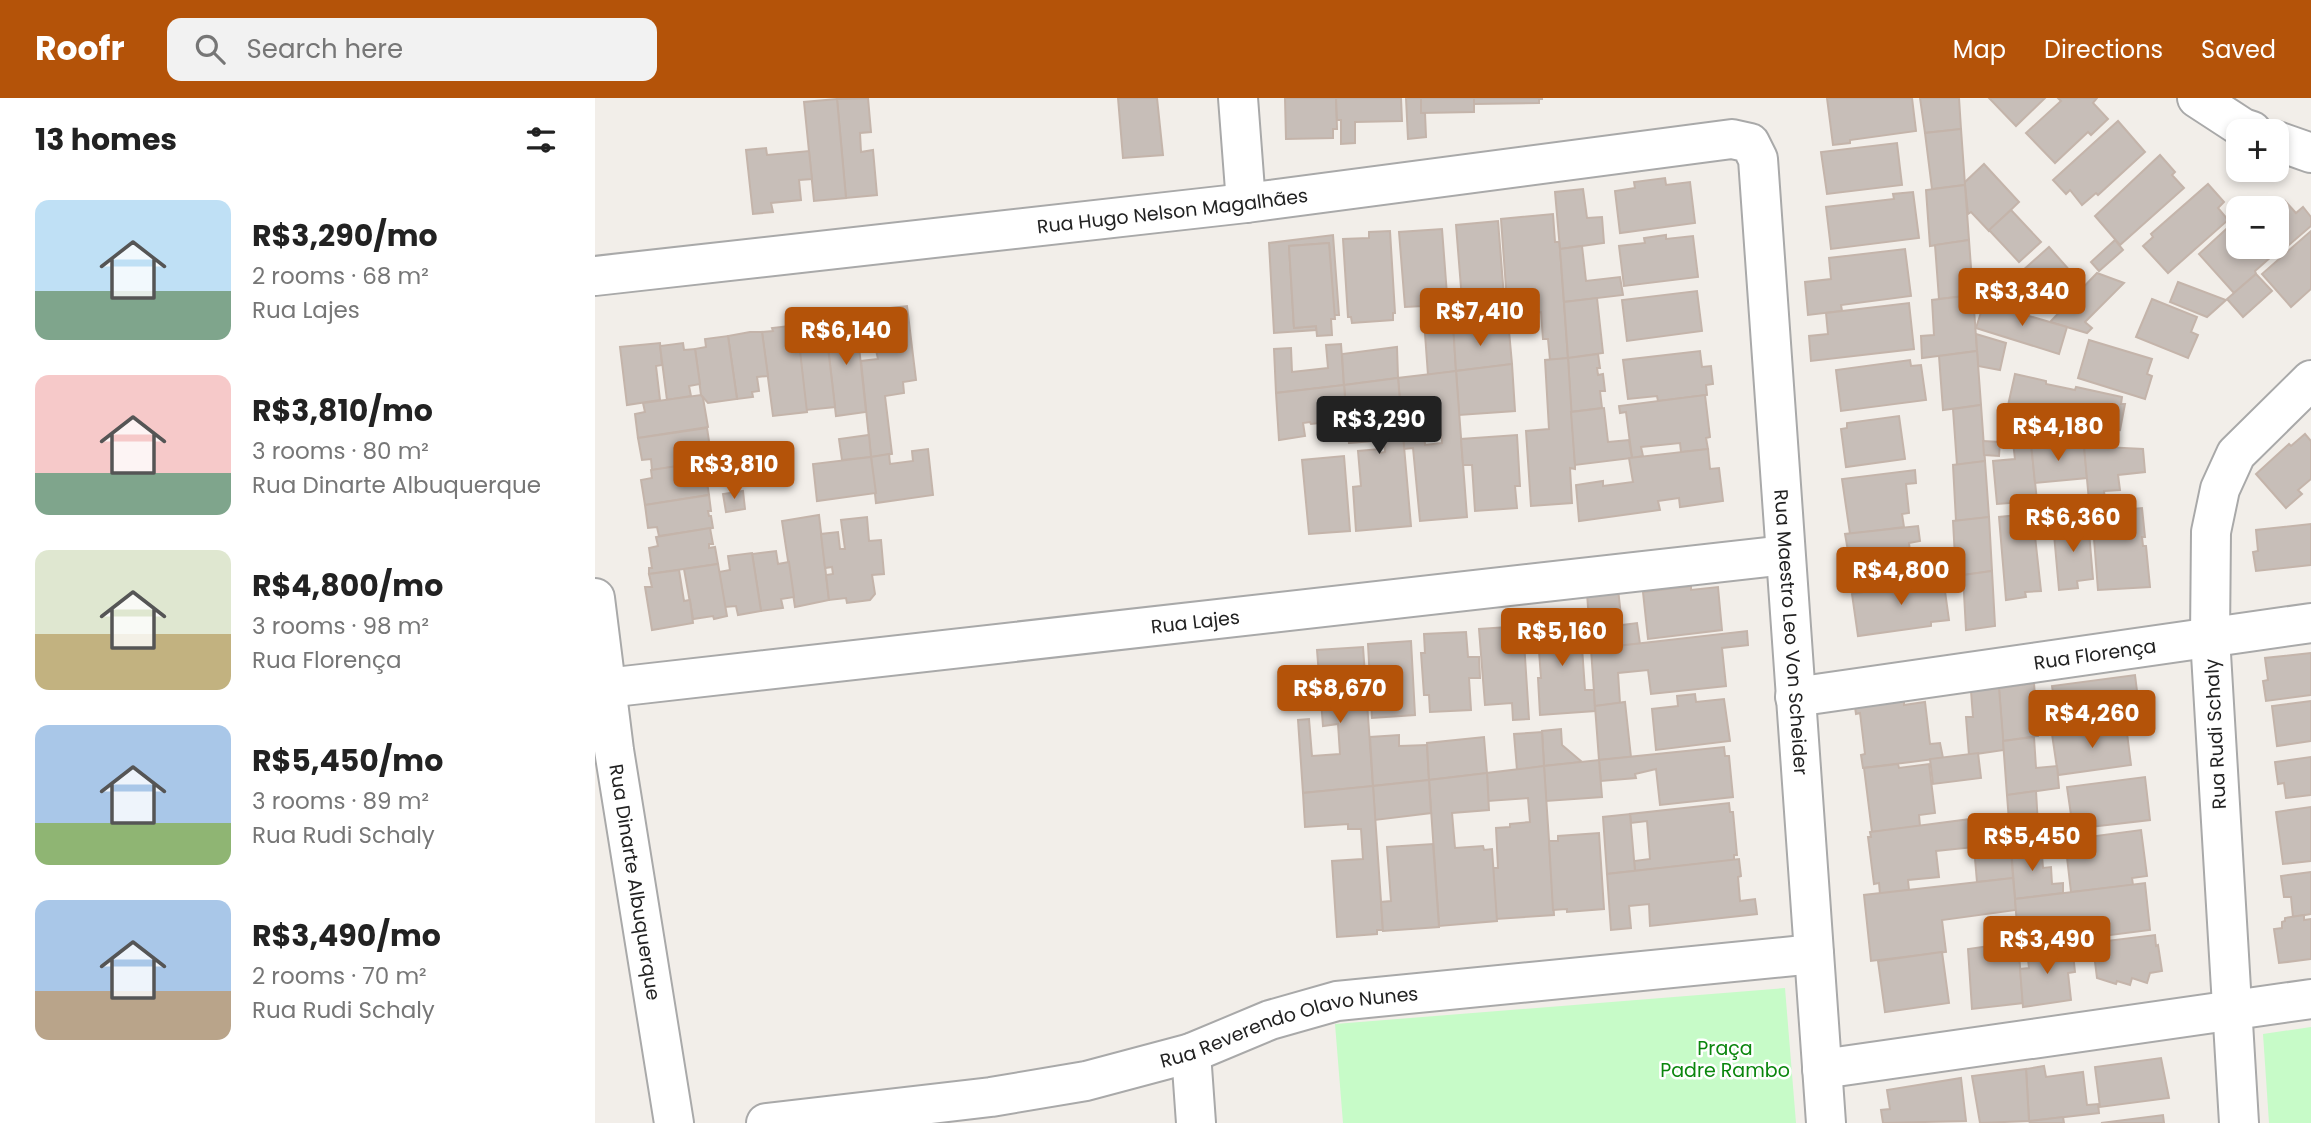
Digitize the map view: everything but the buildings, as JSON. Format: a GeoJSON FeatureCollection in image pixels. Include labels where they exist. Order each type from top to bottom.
{"type":"FeatureCollection","features":[{"type":"Feature","properties":{"kind":"street"},"geometry":{"type":"LineString","coordinates":[[1238,98],[1246,203]]}},
{"type":"Feature","properties":{"kind":"street"},"geometry":{"type":"LineString","coordinates":[[2197,98],[2229,119]]}},
{"type":"Feature","properties":{"kind":"street","name":"Rua Hugo Nelson Magalhães"},"geometry":{"type":"LineString","coordinates":[[595,276],[1246,203],[1732,139],[1750,143]]}},
{"type":"Feature","properties":{"kind":"street","name":"Rua Maestro Leo Von Scheider"},"geometry":{"type":"LineString","coordinates":[[1750,143],[1758,159],[1826,1123]]}},
{"type":"Feature","properties":{"kind":"street"},"geometry":{"type":"LineString","coordinates":[[2289,145],[2311,153]]}},
{"type":"Feature","properties":{"kind":"street","name":"Rua Rudi Schaly"},"geometry":{"type":"LineString","coordinates":[[2239,1123],[2210,637],[2211,532],[2220,489],[2236,454],[2311,380]]}},
{"type":"Feature","properties":{"kind":"street","name":"Rua Lajes"},"geometry":{"type":"LineString","coordinates":[[605,688],[1785,555]]}},
{"type":"Feature","properties":{"kind":"street","name":"Rua Dinarte Albuquerque"},"geometry":{"type":"LineString","coordinates":[[595,598],[605,688],[604,751],[674,1123]]}},
{"type":"Feature","properties":{"kind":"street","name":"Rua Florença"},"geometry":{"type":"LineString","coordinates":[[1795,697],[2311,624]]}},
{"type":"Feature","properties":{"kind":"street","name":"Rua Reverendo Olavo Nunes"},"geometry":{"type":"LineString","coordinates":[[767,1123],[991,1097],[1086,1081],[1191,1053],[1270,1020],[1337,1001],[1814,954]]}},
{"type":"Feature","properties":{"kind":"street"},"geometry":{"type":"LineString","coordinates":[[1822,1069],[2311,999]]}},
{"type":"Feature","properties":{"kind":"street"},"geometry":{"type":"LineString","coordinates":[[1191,1053],[1196,1123]]}},
{"type":"Feature","properties":{"kind":"green space","name":"Praça Padre Rambo"},"geometry":{"type":"Polygon","coordinates":[[[1785,988],[1796,1123],[1343,1123],[1335,1024],[1785,988]]]}},
{"type":"Feature","properties":{"kind":"green space"},"geometry":{"type":"Polygon","coordinates":[[[2311,1027],[2311,1123],[2269,1123],[2263,1034],[2311,1027]]]}}]}
